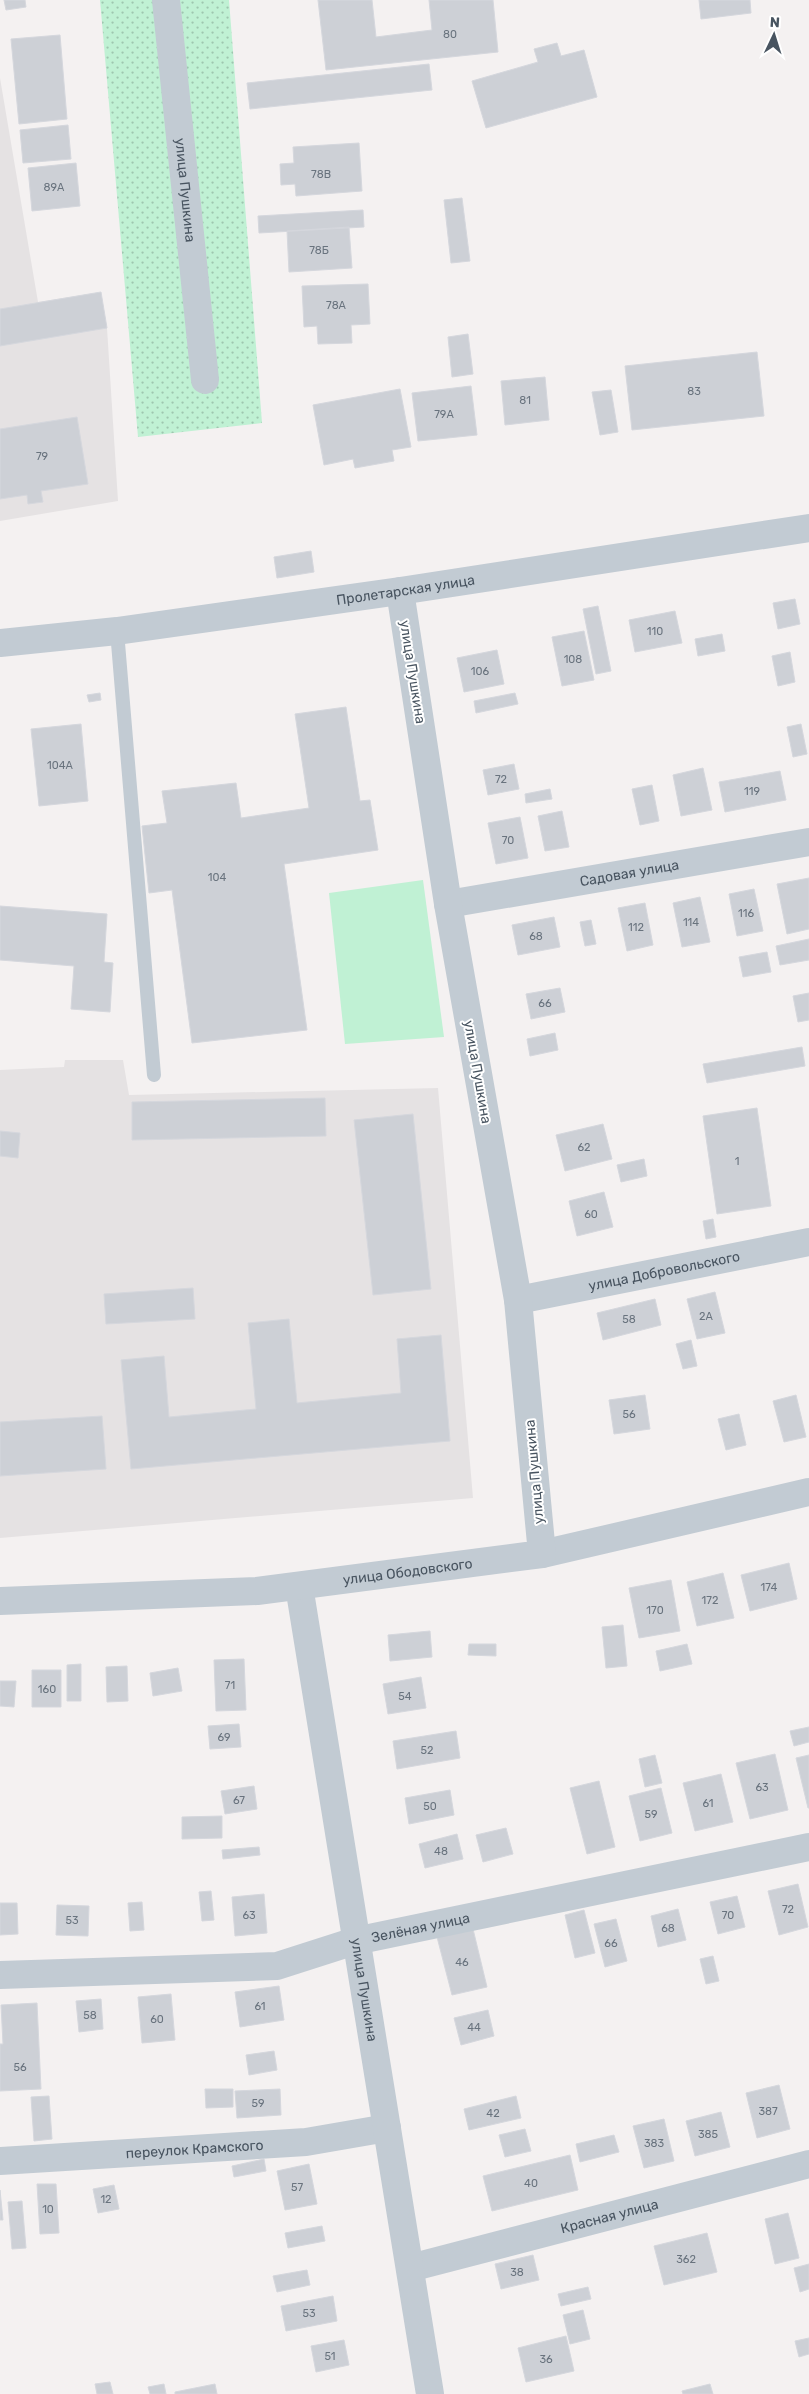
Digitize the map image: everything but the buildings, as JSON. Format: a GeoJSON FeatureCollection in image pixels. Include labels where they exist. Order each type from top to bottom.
{"type":"FeatureCollection","features":[{"type":"Feature","properties":{"kind":"street","name":"улица Пушкина"},"geometry":{"type":"LineString","coordinates":[[166,0],[205,380]]}},
{"type":"Feature","properties":{"kind":"street","name":"Пролетарская улица"},"geometry":{"type":"LineString","coordinates":[[0,643],[117,631],[400,591],[809,528]]}},
{"type":"Feature","properties":{"kind":"street","name":"улица Пушкина"},"geometry":{"type":"LineString","coordinates":[[400,591],[448,904],[518,1300],[542,1554]]}},
{"type":"Feature","properties":{"kind":"street","name":"Садовая улица"},"geometry":{"type":"LineString","coordinates":[[448,904],[809,842]]}},
{"type":"Feature","properties":{"kind":"street","name":"улица Добровольского"},"geometry":{"type":"LineString","coordinates":[[518,1300],[809,1242]]}},
{"type":"Feature","properties":{"kind":"street","name":"улица Ободовского"},"geometry":{"type":"LineString","coordinates":[[0,1601],[257,1591],[542,1554],[809,1492]]}},
{"type":"Feature","properties":{"kind":"street","name":"улица Пушкина"},"geometry":{"type":"LineString","coordinates":[[299,1586],[355,1941],[430,2394]]}},
{"type":"Feature","properties":{"kind":"street","name":"Зелёная улица"},"geometry":{"type":"LineString","coordinates":[[0,1975],[278,1966],[355,1941],[809,1847]]}},
{"type":"Feature","properties":{"kind":"street","name":"переулок Крамского"},"geometry":{"type":"LineString","coordinates":[[0,2161],[306,2142],[387,2128]]}},
{"type":"Feature","properties":{"kind":"street","name":"Красная улица"},"geometry":{"type":"LineString","coordinates":[[410,2268],[809,2164]]}},
{"type":"Feature","properties":{"kind":"lane"},"geometry":{"type":"LineString","coordinates":[[117,631],[154,1075]]}},
{"type":"Feature","properties":{"kind":"shaded area"},"geometry":{"type":"Polygon","coordinates":[[[0,78],[38,302],[101,292],[107,328],[118,501],[0,521],[0,78]]]}},
{"type":"Feature","properties":{"kind":"shaded area"},"geometry":{"type":"Polygon","coordinates":[[[65,1060],[123,1060],[129,1095],[438,1088],[473,1498],[0,1538],[0,1070],[64,1067],[65,1060]]]}},
{"type":"Feature","properties":{"kind":"green space"},"geometry":{"type":"Polygon","coordinates":[[[100,0],[229,0],[262,423],[138,437],[100,0]]]}},
{"type":"Feature","properties":{"kind":"green space"},"geometry":{"type":"Polygon","coordinates":[[[423,880],[444,1037],[345,1044],[329,893],[423,880]]]}}]}
